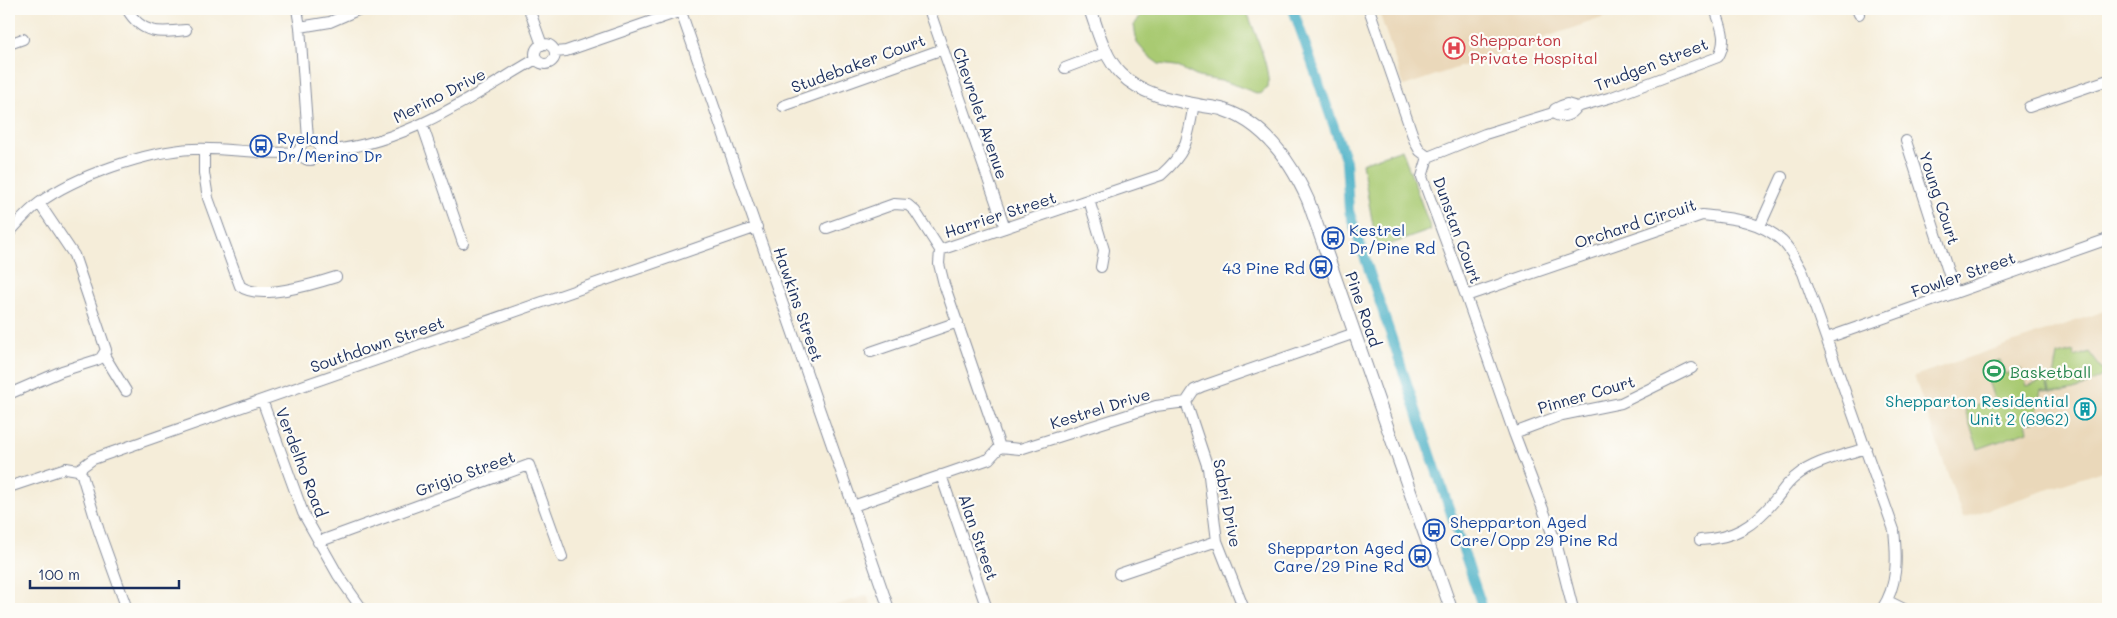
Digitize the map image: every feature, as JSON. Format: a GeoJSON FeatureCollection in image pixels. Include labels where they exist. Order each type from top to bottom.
{"type":"FeatureCollection","features":[{"type":"Feature","properties":{"kind":"street"},"geometry":{"type":"LineString","coordinates":[[127,9],[140,26],[164,33],[186,30]]}},
{"type":"Feature","properties":{"kind":"street"},"geometry":{"type":"LineString","coordinates":[[297,9],[308,139]]}},
{"type":"Feature","properties":{"kind":"street"},"geometry":{"type":"LineString","coordinates":[[300,27],[330,22],[360,9]]}},
{"type":"Feature","properties":{"kind":"street"},"geometry":{"type":"LineString","coordinates":[[530,9],[542,45]]}},
{"type":"Feature","properties":{"kind":"street","name":"Chevrolet Avenue"},"geometry":{"type":"LineString","coordinates":[[929,9],[1005,228]]}},
{"type":"Feature","properties":{"kind":"street","name":"Pine Road"},"geometry":{"type":"LineString","coordinates":[[1090,9],[1107,52],[1122,74],[1132,82],[1166,99],[1224,110],[1248,122],[1268,138],[1284,155],[1298,178],[1308,200],[1451,609]]}},
{"type":"Feature","properties":{"kind":"street","name":"Dunstan Court"},"geometry":{"type":"LineString","coordinates":[[1369,9],[1415,142],[1420,151],[1428,157],[1422,178],[1466,296]]}},
{"type":"Feature","properties":{"kind":"street","name":"Trudgen Street"},"geometry":{"type":"LineString","coordinates":[[1428,157],[1485,134],[1553,114],[1564,116],[1574,112],[1577,107],[1612,97],[1718,57],[1723,49],[1724,40],[1715,9]]}},
{"type":"Feature","properties":{"kind":"street"},"geometry":{"type":"LineString","coordinates":[[555,52],[566,51],[681,10]]}},
{"type":"Feature","properties":{"kind":"street","name":"Hawkins Street"},"geometry":{"type":"LineString","coordinates":[[681,10],[889,609]]}},
{"type":"Feature","properties":{"kind":"street"},"geometry":{"type":"LineString","coordinates":[[9,44],[22,40]]}},
{"type":"Feature","properties":{"kind":"street"},"geometry":{"type":"LineString","coordinates":[[542,45],[552,47],[555,52],[555,59],[550,63],[541,64],[536,59],[537,49],[542,45]]}},
{"type":"Feature","properties":{"kind":"street","name":"Studebaker Court"},"geometry":{"type":"LineString","coordinates":[[783,106],[943,49]]}},
{"type":"Feature","properties":{"kind":"street"},"geometry":{"type":"LineString","coordinates":[[1065,68],[1107,52]]}},
{"type":"Feature","properties":{"kind":"street","name":"Merino Drive"},"geometry":{"type":"LineString","coordinates":[[320,151],[366,144],[422,124],[536,59]]}},
{"type":"Feature","properties":{"kind":"street"},"geometry":{"type":"LineString","coordinates":[[2029,107],[2108,80]]}},
{"type":"Feature","properties":{"kind":"street","name":"Harrier Street"},"geometry":{"type":"LineString","coordinates":[[1000,447],[944,284],[939,264],[940,250],[1161,174],[1174,163],[1185,147],[1194,104]]}},
{"type":"Feature","properties":{"kind":"street"},"geometry":{"type":"LineString","coordinates":[[422,124],[463,243]]}},
{"type":"Feature","properties":{"kind":"street"},"geometry":{"type":"LineString","coordinates":[[308,139],[317,142],[320,151],[318,157],[312,160],[306,159],[300,152],[302,142],[308,139]]}},
{"type":"Feature","properties":{"kind":"street","name":"Young Court"},"geometry":{"type":"LineString","coordinates":[[1906,141],[1955,293]]}},
{"type":"Feature","properties":{"kind":"street"},"geometry":{"type":"LineString","coordinates":[[9,232],[39,203],[74,183],[128,162],[167,152],[204,148],[277,154],[300,152]]}},
{"type":"Feature","properties":{"kind":"street"},"geometry":{"type":"LineString","coordinates":[[204,148],[204,173],[208,198],[236,281],[240,286],[252,292],[298,288],[336,277]]}},
{"type":"Feature","properties":{"kind":"street"},"geometry":{"type":"LineString","coordinates":[[1760,226],[1782,177]]}},
{"type":"Feature","properties":{"kind":"street"},"geometry":{"type":"LineString","coordinates":[[1089,200],[1104,250],[1101,267]]}},
{"type":"Feature","properties":{"kind":"street"},"geometry":{"type":"LineString","coordinates":[[39,203],[74,255],[104,344],[104,355],[126,391]]}},
{"type":"Feature","properties":{"kind":"street"},"geometry":{"type":"LineString","coordinates":[[828,228],[894,204],[908,205],[916,211],[940,250]]}},
{"type":"Feature","properties":{"kind":"street","name":"Orchard Circuit"},"geometry":{"type":"LineString","coordinates":[[1466,296],[1702,215],[1742,220],[1760,226],[1781,240],[1792,253],[1803,273],[1828,338],[1894,530],[1898,559],[1894,579],[1885,605]]}},
{"type":"Feature","properties":{"kind":"street","name":"Southdown Street"},"geometry":{"type":"LineString","coordinates":[[9,487],[66,468],[78,470],[93,459],[757,227]]}},
{"type":"Feature","properties":{"kind":"street","name":"Fowler Street"},"geometry":{"type":"LineString","coordinates":[[1828,338],[2108,239]]}},
{"type":"Feature","properties":{"kind":"street"},"geometry":{"type":"LineString","coordinates":[[1466,296],[1514,433],[1557,546],[1573,609]]}},
{"type":"Feature","properties":{"kind":"street"},"geometry":{"type":"LineString","coordinates":[[871,352],[958,322]]}},
{"type":"Feature","properties":{"kind":"street"},"geometry":{"type":"LineString","coordinates":[[1186,402],[1194,390],[1203,386],[1355,333]]}},
{"type":"Feature","properties":{"kind":"street"},"geometry":{"type":"LineString","coordinates":[[9,394],[56,374],[97,360],[104,355]]}},
{"type":"Feature","properties":{"kind":"street","name":"Pinner Court"},"geometry":{"type":"LineString","coordinates":[[1514,433],[1562,415],[1621,403],[1692,368]]}},
{"type":"Feature","properties":{"kind":"street","name":"Verdelho Road"},"geometry":{"type":"LineString","coordinates":[[262,400],[303,513],[338,575],[362,609]]}},
{"type":"Feature","properties":{"kind":"street","name":"Kestrel Drive"},"geometry":{"type":"LineString","coordinates":[[1000,447],[1020,449],[1156,406],[1186,402]]}},
{"type":"Feature","properties":{"kind":"street","name":"Sabri Drive"},"geometry":{"type":"LineString","coordinates":[[1186,402],[1208,468],[1217,541],[1244,609]]}},
{"type":"Feature","properties":{"kind":"street"},"geometry":{"type":"LineString","coordinates":[[853,506],[989,459],[1000,447]]}},
{"type":"Feature","properties":{"kind":"street"},"geometry":{"type":"LineString","coordinates":[[1700,540],[1717,539],[1734,534],[1747,527],[1766,510],[1794,477],[1813,466],[1866,448]]}},
{"type":"Feature","properties":{"kind":"street","name":"Grigio Street"},"geometry":{"type":"LineString","coordinates":[[318,542],[529,465],[562,557]]}},
{"type":"Feature","properties":{"kind":"street"},"geometry":{"type":"LineString","coordinates":[[78,470],[82,475],[123,608]]}},
{"type":"Feature","properties":{"kind":"street","name":"Alan Street"},"geometry":{"type":"LineString","coordinates":[[941,475],[988,609]]}},
{"type":"Feature","properties":{"kind":"street"},"geometry":{"type":"LineString","coordinates":[[1119,574],[1217,541]]}},
{"type":"Feature","properties":{"kind":"street"},"geometry":{"type":"LineString","coordinates":[[1885,605],[1904,609]]}},
{"type":"Feature","properties":{"kind":"shaded area","name":"Shepparton Private Hospital"},"geometry":{"type":"Polygon","coordinates":[[[1378,9],[1628,9],[1404,86],[1378,9]]]}},
{"type":"Feature","properties":{"kind":"shaded area"},"geometry":{"type":"Polygon","coordinates":[[[2108,310],[2108,469],[1963,518],[1914,376],[2108,310]]]}},
{"type":"Feature","properties":{"kind":"shaded area"},"geometry":{"type":"Polygon","coordinates":[[[867,595],[872,609],[825,609],[867,595]]]}},
{"type":"Feature","properties":{"kind":"green space"},"geometry":{"type":"Polygon","coordinates":[[[1150,9],[1246,9],[1267,70],[1268,88],[1259,94],[1227,82],[1198,77],[1176,66],[1159,64],[1148,56],[1137,43],[1134,25],[1143,12],[1150,9]]]}},
{"type":"Feature","properties":{"kind":"green space"},"geometry":{"type":"Polygon","coordinates":[[[1402,149],[1431,230],[1377,249],[1362,163],[1402,149]]]}},
{"type":"Feature","properties":{"kind":"green space"},"geometry":{"type":"Polygon","coordinates":[[[2073,351],[2075,357],[2089,352],[2101,368],[2108,371],[2095,380],[2074,390],[2050,392],[2047,380],[2054,377],[2058,355],[2073,351]]]}},
{"type":"Feature","properties":{"kind":"green space"},"geometry":{"type":"Polygon","coordinates":[[[2000,360],[2005,374],[2021,369],[2027,386],[2046,380],[2049,392],[2041,390],[2035,422],[2026,422],[2028,431],[1978,449],[1965,410],[1994,399],[1983,365],[2000,360]]]}},
{"type":"Feature","properties":{"kind":"waterway"},"geometry":{"type":"LineString","coordinates":[[1293,9],[1346,161],[1349,211],[1483,609]]}},
{"type":"Feature","properties":{"kind":"place","name":"Shepparton Private Hospital"},"geometry":{"type":"Point","coordinates":[1454,48]}},
{"type":"Feature","properties":{"kind":"place","name":"Ryeland Dr/Merino Dr"},"geometry":{"type":"Point","coordinates":[261,146]}},
{"type":"Feature","properties":{"kind":"place","name":"Kestrel Dr/Pine Rd"},"geometry":{"type":"Point","coordinates":[1333,238]}},
{"type":"Feature","properties":{"kind":"place","name":"43 Pine Rd"},"geometry":{"type":"Point","coordinates":[1321,267]}},
{"type":"Feature","properties":{"kind":"place","name":"Basketball"},"geometry":{"type":"Point","coordinates":[1994,371]}},
{"type":"Feature","properties":{"kind":"place","name":"Shepparton Residential Unit 2 (6962)"},"geometry":{"type":"Point","coordinates":[2085,409]}},
{"type":"Feature","properties":{"kind":"place","name":"Shepparton Aged Care/Opp 29 Pine Rd"},"geometry":{"type":"Point","coordinates":[1434,530]}},
{"type":"Feature","properties":{"kind":"place","name":"Shepparton Aged Care/29 Pine Rd"},"geometry":{"type":"Point","coordinates":[1420,556]}}]}
